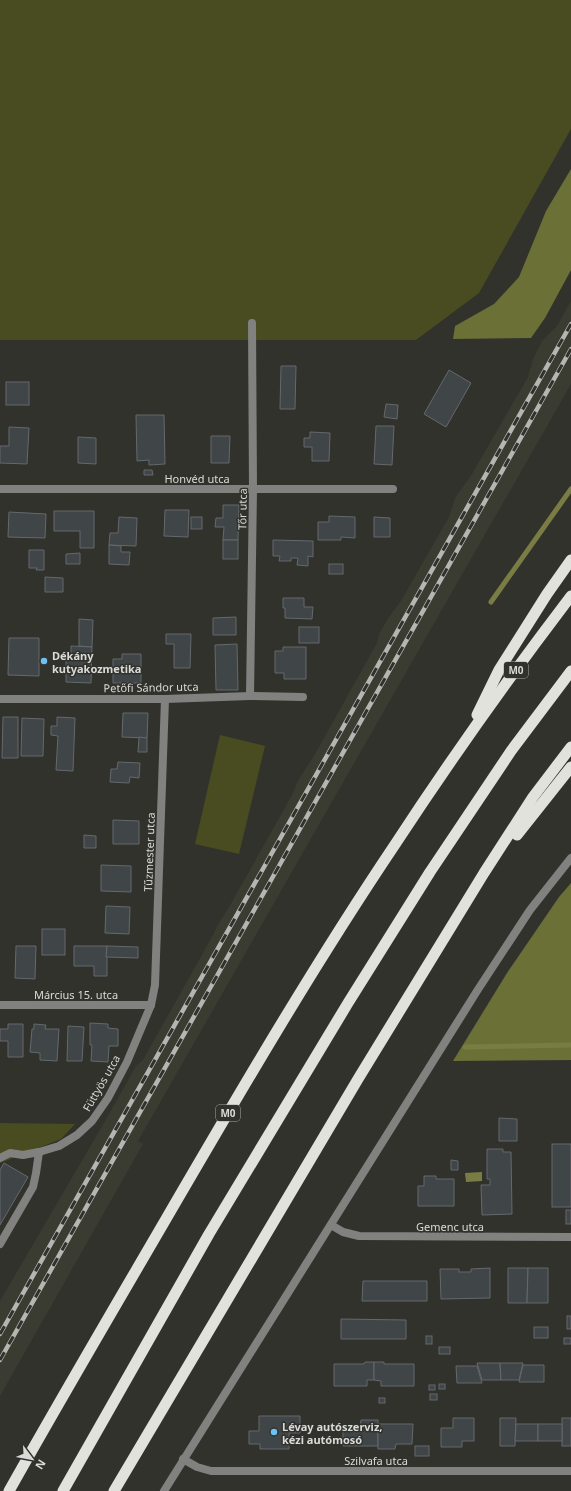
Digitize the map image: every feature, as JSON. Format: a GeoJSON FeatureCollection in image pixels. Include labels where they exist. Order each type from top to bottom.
{"type":"FeatureCollection","features":[{"type":"Feature","properties":{"kind":"highway"},"geometry":{"type":"LineString","coordinates":[[462,745],[499,670],[547,594],[571,560]]}},
{"type":"Feature","properties":{"kind":"highway","name":"M0"},"geometry":{"type":"LineString","coordinates":[[9,1491],[238,1096],[395,844],[462,745],[571,596]]}},
{"type":"Feature","properties":{"kind":"highway"},"geometry":{"type":"LineString","coordinates":[[63,1491],[209,1234],[348,1003],[430,872],[511,751],[571,671]]}},
{"type":"Feature","properties":{"kind":"highway"},"geometry":{"type":"LineString","coordinates":[[114,1491],[358,1079],[533,797],[571,747]]}},
{"type":"Feature","properties":{"kind":"highway"},"geometry":{"type":"LineString","coordinates":[[484,874],[571,766]]}},
{"type":"Feature","properties":{"kind":"street","name":"Tőr utca"},"geometry":{"type":"LineString","coordinates":[[250,696],[253,489],[252,323]]}},
{"type":"Feature","properties":{"kind":"street","name":"Honvéd utca"},"geometry":{"type":"LineString","coordinates":[[0,490],[393,489]]}},
{"type":"Feature","properties":{"kind":"street","name":"Petőfi Sándor utca"},"geometry":{"type":"LineString","coordinates":[[0,699],[165,699],[250,696],[303,697]]}},
{"type":"Feature","properties":{"kind":"street","name":"Tűzmester utca"},"geometry":{"type":"LineString","coordinates":[[151,1005],[155,985],[165,699]]}},
{"type":"Feature","properties":{"kind":"street"},"geometry":{"type":"LineString","coordinates":[[164,1491],[476,991],[530,910],[571,858]]}},
{"type":"Feature","properties":{"kind":"street","name":"Március 15. utca"},"geometry":{"type":"LineString","coordinates":[[0,1005],[151,1005]]}},
{"type":"Feature","properties":{"kind":"street","name":"Füttyös utca"},"geometry":{"type":"LineString","coordinates":[[0,1158],[10,1153],[23,1155],[59,1146],[77,1135],[92,1121],[108,1098],[127,1062],[151,1005]]}},
{"type":"Feature","properties":{"kind":"street"},"geometry":{"type":"LineString","coordinates":[[0,1244],[33,1187],[39,1152]]}},
{"type":"Feature","properties":{"kind":"street","name":"Gemenc utca"},"geometry":{"type":"LineString","coordinates":[[330,1225],[343,1232],[359,1236],[571,1237]]}},
{"type":"Feature","properties":{"kind":"street","name":"Szilvafa utca"},"geometry":{"type":"LineString","coordinates":[[183,1459],[197,1467],[210,1471],[571,1470]]}},
{"type":"Feature","properties":{"kind":"shaded area"},"geometry":{"type":"Polygon","coordinates":[[[0,0],[571,0],[571,129],[479,293],[416,340],[0,340],[0,0]]]}},
{"type":"Feature","properties":{"kind":"shaded area"},"geometry":{"type":"Polygon","coordinates":[[[571,169],[571,270],[545,318],[531,338],[453,339],[455,326],[494,304],[519,277],[546,211],[571,169]]]}},
{"type":"Feature","properties":{"kind":"shaded area"},"geometry":{"type":"Polygon","coordinates":[[[571,301],[571,384],[138,1141],[143,1144],[0,1396],[0,1301],[136,1066],[143,1060],[217,926],[291,797],[299,779],[315,754],[377,643],[379,634],[401,601],[449,517],[455,498],[472,474],[528,377],[533,359],[542,341],[557,326],[571,301]]]}},
{"type":"Feature","properties":{"kind":"shaded area"},"geometry":{"type":"Polygon","coordinates":[[[220,735],[265,746],[239,854],[195,844],[220,735]]]}},
{"type":"Feature","properties":{"kind":"shaded area"},"geometry":{"type":"Polygon","coordinates":[[[571,883],[571,1060],[453,1061],[507,973],[559,897],[571,883]]]}},
{"type":"Feature","properties":{"kind":"shaded area"},"geometry":{"type":"Polygon","coordinates":[[[0,1123],[75,1124],[61,1139],[0,1163],[0,1123]]]}},
{"type":"Feature","properties":{"kind":"shaded area"},"geometry":{"type":"Polygon","coordinates":[[[482,1172],[482,1181],[466,1182],[465,1173],[482,1172]]]}},
{"type":"Feature","properties":{"kind":"building"},"geometry":{"type":"Polygon","coordinates":[[[281,366],[296,366],[295,409],[280,409],[281,366]]]}},
{"type":"Feature","properties":{"kind":"building"},"geometry":{"type":"Polygon","coordinates":[[[449,370],[471,383],[446,427],[424,414],[449,370]]]}},
{"type":"Feature","properties":{"kind":"building"},"geometry":{"type":"Polygon","coordinates":[[[6,382],[29,382],[29,405],[6,405],[6,382]]]}},
{"type":"Feature","properties":{"kind":"building"},"geometry":{"type":"Polygon","coordinates":[[[386,404],[398,405],[397,419],[384,417],[386,404]]]}},
{"type":"Feature","properties":{"kind":"building"},"geometry":{"type":"Polygon","coordinates":[[[136,415],[164,415],[165,464],[149,465],[149,460],[137,461],[136,415]]]}},
{"type":"Feature","properties":{"kind":"building"},"geometry":{"type":"Polygon","coordinates":[[[376,426],[394,426],[392,465],[374,464],[376,426]]]}},
{"type":"Feature","properties":{"kind":"building"},"geometry":{"type":"Polygon","coordinates":[[[9,427],[29,428],[27,464],[0,463],[0,446],[9,446],[9,427]]]}},
{"type":"Feature","properties":{"kind":"building"},"geometry":{"type":"Polygon","coordinates":[[[310,432],[330,433],[329,461],[312,461],[312,447],[304,447],[304,438],[310,438],[310,432]]]}},
{"type":"Feature","properties":{"kind":"building"},"geometry":{"type":"Polygon","coordinates":[[[211,436],[230,436],[229,463],[211,463],[211,436]]]}},
{"type":"Feature","properties":{"kind":"building"},"geometry":{"type":"Polygon","coordinates":[[[78,437],[96,438],[96,464],[78,463],[78,437]]]}},
{"type":"Feature","properties":{"kind":"building"},"geometry":{"type":"Polygon","coordinates":[[[144,470],[152,470],[153,475],[144,475],[144,470]]]}},
{"type":"Feature","properties":{"kind":"building"},"geometry":{"type":"Polygon","coordinates":[[[223,505],[239,505],[238,540],[223,540],[224,527],[215,527],[216,518],[223,518],[223,505]]]}},
{"type":"Feature","properties":{"kind":"building"},"geometry":{"type":"Polygon","coordinates":[[[165,510],[189,510],[188,537],[164,536],[165,510]]]}},
{"type":"Feature","properties":{"kind":"building"},"geometry":{"type":"Polygon","coordinates":[[[54,511],[94,511],[94,548],[80,548],[80,531],[54,531],[54,511]]]}},
{"type":"Feature","properties":{"kind":"building"},"geometry":{"type":"Polygon","coordinates":[[[9,512],[46,514],[45,538],[8,537],[9,512]]]}},
{"type":"Feature","properties":{"kind":"building"},"geometry":{"type":"Polygon","coordinates":[[[329,516],[355,517],[355,538],[341,537],[341,540],[318,540],[318,522],[329,522],[329,516]]]}},
{"type":"Feature","properties":{"kind":"building"},"geometry":{"type":"Polygon","coordinates":[[[119,517],[137,518],[136,546],[109,545],[110,533],[118,533],[119,517]]]}},
{"type":"Feature","properties":{"kind":"building"},"geometry":{"type":"Polygon","coordinates":[[[191,517],[202,517],[202,529],[191,529],[191,517]]]}},
{"type":"Feature","properties":{"kind":"building"},"geometry":{"type":"Polygon","coordinates":[[[374,517],[390,518],[390,537],[374,537],[374,517]]]}},
{"type":"Feature","properties":{"kind":"building"},"geometry":{"type":"Polygon","coordinates":[[[223,540],[238,540],[238,559],[223,559],[223,540]]]}},
{"type":"Feature","properties":{"kind":"building"},"geometry":{"type":"Polygon","coordinates":[[[273,540],[313,541],[313,557],[308,556],[308,566],[297,565],[298,558],[291,558],[291,561],[279,561],[280,556],[273,556],[273,540]]]}},
{"type":"Feature","properties":{"kind":"building"},"geometry":{"type":"Polygon","coordinates":[[[109,545],[121,546],[121,552],[130,552],[129,565],[109,564],[109,545]]]}},
{"type":"Feature","properties":{"kind":"building"},"geometry":{"type":"Polygon","coordinates":[[[29,550],[44,550],[44,570],[29,568],[29,550]]]}},
{"type":"Feature","properties":{"kind":"building"},"geometry":{"type":"Polygon","coordinates":[[[80,553],[80,564],[66,564],[66,554],[80,553]]]}},
{"type":"Feature","properties":{"kind":"building"},"geometry":{"type":"Polygon","coordinates":[[[329,564],[343,564],[343,574],[329,574],[329,564]]]}},
{"type":"Feature","properties":{"kind":"building"},"geometry":{"type":"Polygon","coordinates":[[[45,577],[63,578],[63,592],[45,592],[45,577]]]}},
{"type":"Feature","properties":{"kind":"building"},"geometry":{"type":"Polygon","coordinates":[[[283,598],[304,598],[304,607],[313,607],[312,619],[285,618],[283,598]]]}},
{"type":"Feature","properties":{"kind":"building"},"geometry":{"type":"Polygon","coordinates":[[[236,617],[236,635],[213,635],[213,618],[236,617]]]}},
{"type":"Feature","properties":{"kind":"building"},"geometry":{"type":"Polygon","coordinates":[[[79,619],[93,620],[92,647],[79,646],[79,619]]]}},
{"type":"Feature","properties":{"kind":"building"},"geometry":{"type":"Polygon","coordinates":[[[299,627],[319,627],[319,643],[299,643],[299,627]]]}},
{"type":"Feature","properties":{"kind":"building"},"geometry":{"type":"Polygon","coordinates":[[[166,634],[191,634],[190,668],[174,668],[174,644],[166,644],[166,634]]]}},
{"type":"Feature","properties":{"kind":"building"},"geometry":{"type":"Polygon","coordinates":[[[9,638],[39,638],[39,676],[8,675],[9,638]]]}},
{"type":"Feature","properties":{"kind":"building"},"geometry":{"type":"Polygon","coordinates":[[[237,644],[238,690],[216,690],[215,645],[237,644]]]}},
{"type":"Feature","properties":{"kind":"building"},"geometry":{"type":"Polygon","coordinates":[[[71,646],[92,647],[91,683],[66,682],[66,658],[71,658],[71,646]]]}},
{"type":"Feature","properties":{"kind":"building"},"geometry":{"type":"Polygon","coordinates":[[[283,647],[306,647],[306,679],[284,679],[284,673],[275,673],[275,651],[283,651],[283,647]]]}},
{"type":"Feature","properties":{"kind":"building"},"geometry":{"type":"Polygon","coordinates":[[[122,654],[141,654],[141,683],[113,683],[113,659],[122,659],[122,654]]]}},
{"type":"Feature","properties":{"kind":"building"},"geometry":{"type":"Polygon","coordinates":[[[123,713],[148,713],[147,738],[122,737],[123,713]]]}},
{"type":"Feature","properties":{"kind":"building"},"geometry":{"type":"Polygon","coordinates":[[[3,717],[18,717],[18,758],[2,758],[3,717]]]}},
{"type":"Feature","properties":{"kind":"building"},"geometry":{"type":"Polygon","coordinates":[[[57,717],[75,718],[73,771],[56,770],[58,736],[51,735],[51,726],[57,726],[57,717]]]}},
{"type":"Feature","properties":{"kind":"building"},"geometry":{"type":"Polygon","coordinates":[[[22,718],[44,719],[43,756],[21,756],[22,718]]]}},
{"type":"Feature","properties":{"kind":"building"},"geometry":{"type":"Polygon","coordinates":[[[139,737],[147,738],[147,752],[138,752],[139,737]]]}},
{"type":"Feature","properties":{"kind":"building"},"geometry":{"type":"Polygon","coordinates":[[[118,762],[140,763],[139,778],[130,777],[129,783],[110,782],[111,769],[117,769],[118,762]]]}},
{"type":"Feature","properties":{"kind":"building"},"geometry":{"type":"Polygon","coordinates":[[[113,820],[139,821],[139,844],[113,844],[113,820]]]}},
{"type":"Feature","properties":{"kind":"building"},"geometry":{"type":"Polygon","coordinates":[[[84,835],[96,836],[96,848],[84,848],[84,835]]]}},
{"type":"Feature","properties":{"kind":"building"},"geometry":{"type":"Polygon","coordinates":[[[101,865],[131,866],[131,892],[101,891],[101,865]]]}},
{"type":"Feature","properties":{"kind":"building"},"geometry":{"type":"Polygon","coordinates":[[[106,906],[130,907],[129,934],[105,933],[106,906]]]}},
{"type":"Feature","properties":{"kind":"building"},"geometry":{"type":"Polygon","coordinates":[[[42,929],[65,929],[65,955],[42,955],[42,929]]]}},
{"type":"Feature","properties":{"kind":"building"},"geometry":{"type":"Polygon","coordinates":[[[16,946],[36,946],[35,979],[15,978],[16,946]]]}},
{"type":"Feature","properties":{"kind":"building"},"geometry":{"type":"Polygon","coordinates":[[[74,946],[107,946],[107,976],[94,976],[94,966],[74,966],[74,946]]]}},
{"type":"Feature","properties":{"kind":"building"},"geometry":{"type":"Polygon","coordinates":[[[107,946],[138,947],[138,958],[106,957],[107,946]]]}},
{"type":"Feature","properties":{"kind":"building"},"geometry":{"type":"Polygon","coordinates":[[[90,1023],[108,1024],[108,1028],[118,1029],[118,1046],[109,1046],[108,1062],[91,1061],[92,1045],[90,1045],[90,1023]]]}},
{"type":"Feature","properties":{"kind":"building"},"geometry":{"type":"Polygon","coordinates":[[[8,1024],[23,1024],[23,1057],[8,1057],[8,1041],[0,1041],[0,1029],[8,1029],[8,1024]]]}},
{"type":"Feature","properties":{"kind":"building"},"geometry":{"type":"Polygon","coordinates":[[[34,1024],[46,1025],[45,1029],[59,1029],[57,1061],[40,1060],[40,1053],[30,1052],[32,1029],[34,1029],[34,1024]]]}},
{"type":"Feature","properties":{"kind":"building"},"geometry":{"type":"Polygon","coordinates":[[[68,1026],[84,1027],[82,1061],[67,1061],[68,1026]]]}},
{"type":"Feature","properties":{"kind":"building"},"geometry":{"type":"Polygon","coordinates":[[[499,1118],[517,1119],[517,1141],[499,1141],[499,1118]]]}},
{"type":"Feature","properties":{"kind":"building"},"geometry":{"type":"Polygon","coordinates":[[[552,1144],[571,1144],[571,1207],[552,1207],[552,1144]]]}},
{"type":"Feature","properties":{"kind":"building"},"geometry":{"type":"Polygon","coordinates":[[[487,1149],[503,1149],[503,1152],[511,1152],[512,1214],[482,1215],[481,1185],[490,1185],[490,1179],[487,1179],[487,1149]]]}},
{"type":"Feature","properties":{"kind":"building"},"geometry":{"type":"Polygon","coordinates":[[[451,1160],[458,1161],[458,1170],[451,1170],[451,1160]]]}},
{"type":"Feature","properties":{"kind":"building"},"geometry":{"type":"Polygon","coordinates":[[[4,1163],[28,1177],[0,1225],[0,1170],[4,1163]]]}},
{"type":"Feature","properties":{"kind":"building"},"geometry":{"type":"Polygon","coordinates":[[[424,1176],[436,1176],[436,1179],[454,1179],[454,1206],[418,1206],[418,1186],[424,1186],[424,1176]]]}},
{"type":"Feature","properties":{"kind":"building"},"geometry":{"type":"Polygon","coordinates":[[[566,1210],[571,1210],[571,1224],[566,1224],[566,1210]]]}},
{"type":"Feature","properties":{"kind":"building"},"geometry":{"type":"Polygon","coordinates":[[[490,1268],[490,1298],[441,1299],[440,1269],[459,1269],[459,1272],[471,1272],[471,1269],[490,1268]]]}},
{"type":"Feature","properties":{"kind":"building"},"geometry":{"type":"Polygon","coordinates":[[[508,1268],[528,1268],[527,1303],[508,1303],[508,1268]]]}},
{"type":"Feature","properties":{"kind":"building"},"geometry":{"type":"Polygon","coordinates":[[[528,1268],[548,1268],[548,1303],[527,1303],[528,1268]]]}},
{"type":"Feature","properties":{"kind":"building"},"geometry":{"type":"Polygon","coordinates":[[[363,1281],[427,1281],[427,1301],[362,1301],[363,1281]]]}},
{"type":"Feature","properties":{"kind":"building"},"geometry":{"type":"Polygon","coordinates":[[[567,1316],[571,1316],[571,1329],[567,1329],[567,1316]]]}},
{"type":"Feature","properties":{"kind":"building"},"geometry":{"type":"Polygon","coordinates":[[[341,1319],[406,1320],[406,1339],[341,1339],[341,1319]]]}},
{"type":"Feature","properties":{"kind":"building"},"geometry":{"type":"Polygon","coordinates":[[[534,1327],[548,1327],[548,1338],[534,1338],[534,1327]]]}},
{"type":"Feature","properties":{"kind":"building"},"geometry":{"type":"Polygon","coordinates":[[[426,1336],[432,1336],[432,1344],[426,1344],[426,1336]]]}},
{"type":"Feature","properties":{"kind":"building"},"geometry":{"type":"Polygon","coordinates":[[[564,1338],[571,1338],[571,1344],[564,1344],[564,1338]]]}},
{"type":"Feature","properties":{"kind":"building"},"geometry":{"type":"Polygon","coordinates":[[[439,1347],[450,1347],[450,1354],[439,1354],[439,1347]]]}},
{"type":"Feature","properties":{"kind":"building"},"geometry":{"type":"Polygon","coordinates":[[[365,1362],[374,1362],[374,1380],[367,1380],[367,1386],[334,1386],[334,1364],[364,1364],[365,1362]]]}},
{"type":"Feature","properties":{"kind":"building"},"geometry":{"type":"Polygon","coordinates":[[[374,1362],[384,1362],[384,1364],[414,1364],[414,1386],[381,1386],[381,1381],[374,1380],[374,1362]]]}},
{"type":"Feature","properties":{"kind":"building"},"geometry":{"type":"Polygon","coordinates":[[[477,1363],[500,1363],[501,1380],[482,1380],[477,1363]]]}},
{"type":"Feature","properties":{"kind":"building"},"geometry":{"type":"Polygon","coordinates":[[[500,1363],[523,1363],[519,1380],[501,1380],[500,1363]]]}},
{"type":"Feature","properties":{"kind":"building"},"geometry":{"type":"Polygon","coordinates":[[[523,1365],[544,1365],[544,1382],[519,1382],[523,1365]]]}},
{"type":"Feature","properties":{"kind":"building"},"geometry":{"type":"Polygon","coordinates":[[[456,1366],[477,1366],[482,1383],[457,1383],[456,1366]]]}},
{"type":"Feature","properties":{"kind":"building"},"geometry":{"type":"Polygon","coordinates":[[[439,1384],[445,1384],[445,1389],[439,1389],[439,1384]]]}},
{"type":"Feature","properties":{"kind":"building"},"geometry":{"type":"Polygon","coordinates":[[[429,1385],[435,1385],[435,1390],[429,1390],[429,1385]]]}},
{"type":"Feature","properties":{"kind":"building"},"geometry":{"type":"Polygon","coordinates":[[[430,1394],[437,1394],[437,1400],[430,1400],[430,1394]]]}},
{"type":"Feature","properties":{"kind":"building"},"geometry":{"type":"Polygon","coordinates":[[[379,1398],[385,1398],[385,1403],[379,1403],[379,1398]]]}},
{"type":"Feature","properties":{"kind":"building","name":"Lévay autószerviz, kézi autómosó"},"geometry":{"type":"Polygon","coordinates":[[[259,1416],[300,1416],[300,1433],[289,1433],[289,1449],[260,1449],[260,1444],[249,1444],[249,1431],[259,1431],[259,1416]]]}},
{"type":"Feature","properties":{"kind":"building"},"geometry":{"type":"Polygon","coordinates":[[[453,1418],[474,1418],[474,1441],[462,1441],[462,1447],[441,1447],[441,1428],[453,1428],[453,1418]]]}},
{"type":"Feature","properties":{"kind":"building"},"geometry":{"type":"Polygon","coordinates":[[[500,1418],[516,1418],[515,1446],[500,1446],[500,1418]]]}},
{"type":"Feature","properties":{"kind":"building"},"geometry":{"type":"Polygon","coordinates":[[[562,1418],[571,1418],[571,1446],[562,1446],[562,1418]]]}},
{"type":"Feature","properties":{"kind":"building"},"geometry":{"type":"Polygon","coordinates":[[[361,1420],[378,1420],[378,1446],[343,1446],[343,1426],[360,1426],[361,1420]]]}},
{"type":"Feature","properties":{"kind":"building"},"geometry":{"type":"Polygon","coordinates":[[[378,1424],[413,1424],[412,1444],[396,1444],[395,1449],[378,1449],[378,1424]]]}},
{"type":"Feature","properties":{"kind":"building"},"geometry":{"type":"Polygon","coordinates":[[[516,1424],[538,1424],[538,1441],[515,1441],[516,1424]]]}},
{"type":"Feature","properties":{"kind":"building"},"geometry":{"type":"Polygon","coordinates":[[[538,1424],[562,1424],[562,1441],[538,1441],[538,1424]]]}},
{"type":"Feature","properties":{"kind":"building"},"geometry":{"type":"Polygon","coordinates":[[[328,1426],[333,1426],[333,1431],[328,1431],[328,1426]]]}},
{"type":"Feature","properties":{"kind":"building"},"geometry":{"type":"Polygon","coordinates":[[[415,1446],[429,1446],[429,1456],[415,1456],[415,1446]]]}},
{"type":"Feature","properties":{"kind":"waterway"},"geometry":{"type":"LineString","coordinates":[[491,602],[571,489]]}},
{"type":"Feature","properties":{"kind":"waterway"},"geometry":{"type":"LineString","coordinates":[[465,1047],[571,1045]]}},
{"type":"Feature","properties":{"kind":"railway"},"geometry":{"type":"LineString","coordinates":[[0,1334],[571,324]]}},
{"type":"Feature","properties":{"kind":"railway"},"geometry":{"type":"LineString","coordinates":[[0,1360],[571,349]]}},
{"type":"Feature","properties":{"kind":"place","name":"Dékány kutyakozmetika"},"geometry":{"type":"Point","coordinates":[44,661]}},
{"type":"Feature","properties":{"kind":"place","name":"Lévay autószerviz, kézi autómosó"},"geometry":{"type":"Point","coordinates":[274,1432]}}]}
